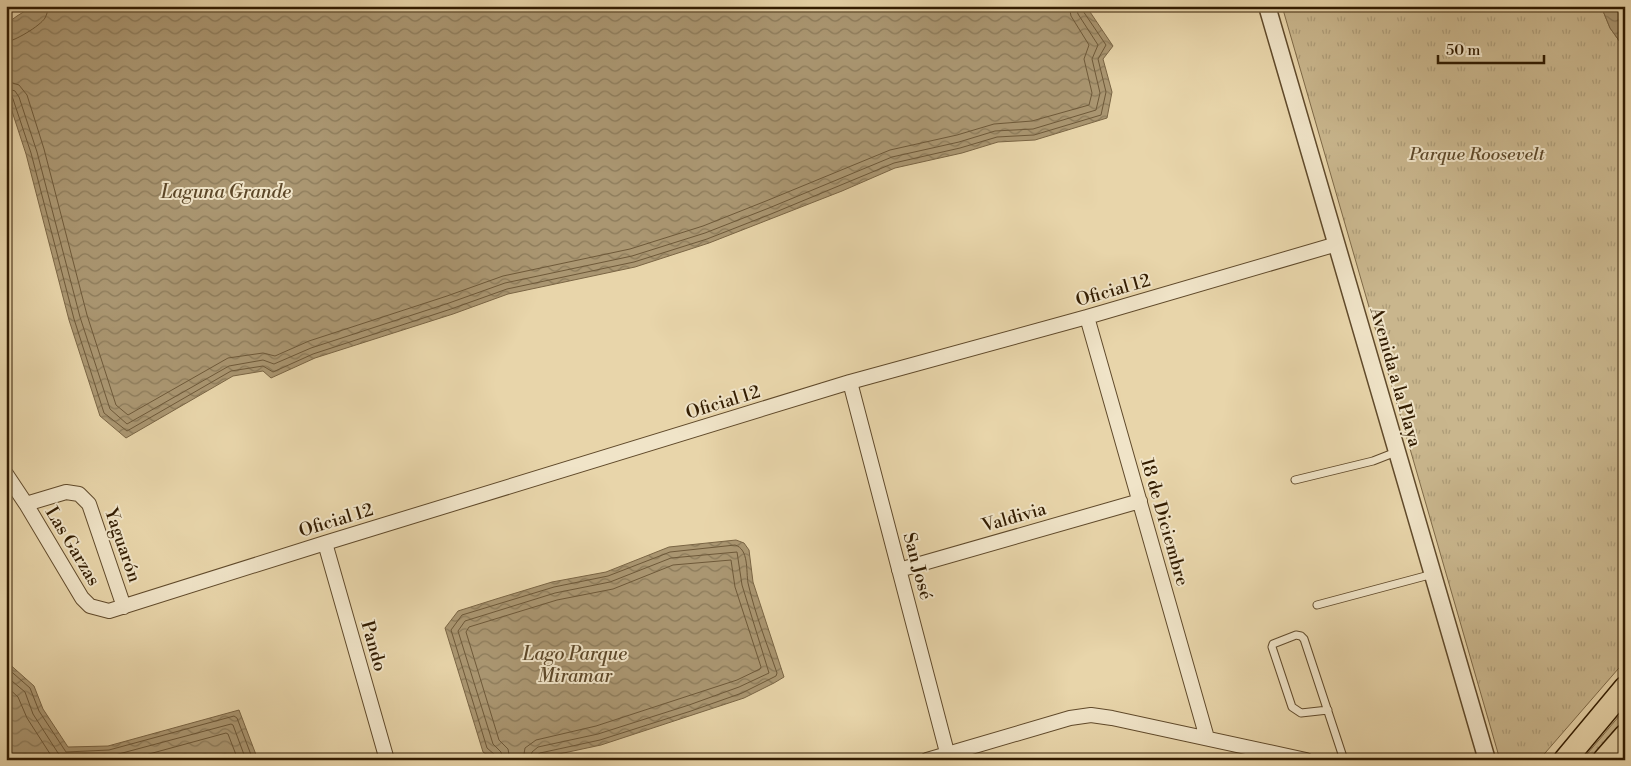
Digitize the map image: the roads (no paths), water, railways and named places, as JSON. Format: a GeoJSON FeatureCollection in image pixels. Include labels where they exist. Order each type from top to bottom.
{"type":"FeatureCollection","features":[{"type":"Feature","properties":{"kind":"highway"},"geometry":{"type":"LineString","coordinates":[[1565,760],[1625,688]]}},
{"type":"Feature","properties":{"kind":"highway"},"geometry":{"type":"LineString","coordinates":[[1604,760],[1625,736]]}},
{"type":"Feature","properties":{"kind":"street","name":"Avenida a la Playa"},"geometry":{"type":"LineString","coordinates":[[1267,6],[1487,760]]}},
{"type":"Feature","properties":{"kind":"street","name":"Oficial 12"},"geometry":{"type":"LineString","coordinates":[[124,607],[325,543],[850,382],[1087,317],[1337,244]]}},
{"type":"Feature","properties":{"kind":"street","name":"18 de Diciembre"},"geometry":{"type":"LineString","coordinates":[[1087,317],[1208,738]]}},
{"type":"Feature","properties":{"kind":"street","name":"San José"},"geometry":{"type":"LineString","coordinates":[[850,382],[948,757]]}},
{"type":"Feature","properties":{"kind":"street","name":"Las Garzas"},"geometry":{"type":"LineString","coordinates":[[6,474],[82,598],[90,606],[109,611],[124,607]]}},
{"type":"Feature","properties":{"kind":"street","name":"Yaguarón"},"geometry":{"type":"LineString","coordinates":[[26,504],[66,492],[78,494],[89,504],[124,607]]}},
{"type":"Feature","properties":{"kind":"street","name":"Valdivia"},"geometry":{"type":"LineString","coordinates":[[899,570],[1140,501]]}},
{"type":"Feature","properties":{"kind":"street","name":"Pando"},"geometry":{"type":"LineString","coordinates":[[325,543],[387,760]]}},
{"type":"Feature","properties":{"kind":"street"},"geometry":{"type":"LineString","coordinates":[[927,760],[948,757],[1070,718],[1091,715],[1306,760]]}},
{"type":"Feature","properties":{"kind":"lane"},"geometry":{"type":"LineString","coordinates":[[1296,480],[1373,461],[1397,452]]}},
{"type":"Feature","properties":{"kind":"lane"},"geometry":{"type":"LineString","coordinates":[[1317,605],[1433,574]]}},
{"type":"Feature","properties":{"kind":"lane"},"geometry":{"type":"LineString","coordinates":[[1328,710],[1301,713],[1292,707],[1272,647],[1273,644],[1296,635],[1304,639],[1328,710],[1344,760]]}},
{"type":"Feature","properties":{"kind":"water","name":"Laguna Grande"},"geometry":{"type":"Polygon","coordinates":[[[33,6],[1086,6],[1113,46],[1103,59],[1112,92],[1107,118],[1035,140],[998,142],[962,153],[895,168],[842,191],[709,243],[635,267],[508,294],[453,314],[315,358],[271,378],[263,371],[233,376],[126,438],[100,416],[69,320],[26,154],[6,93],[6,24],[33,6]]]}},
{"type":"Feature","properties":{"kind":"water"},"geometry":{"type":"Polygon","coordinates":[[[1601,6],[1625,6],[1625,49],[1610,28],[1601,6]]]}},
{"type":"Feature","properties":{"kind":"water","name":"Lago Parque Miramar"},"geometry":{"type":"Polygon","coordinates":[[[736,540],[744,543],[749,550],[753,582],[784,677],[744,698],[601,745],[531,760],[494,760],[483,752],[445,628],[458,611],[552,582],[606,572],[669,547],[736,540]]]}},
{"type":"Feature","properties":{"kind":"water"},"geometry":{"type":"Polygon","coordinates":[[[6,661],[34,686],[43,709],[68,747],[108,746],[239,710],[258,760],[6,760],[6,661]]]}},
{"type":"Feature","properties":{"kind":"park label","name":"Parque Roosevelt"},"geometry":{"type":"Point","coordinates":[1477,154]}}]}
